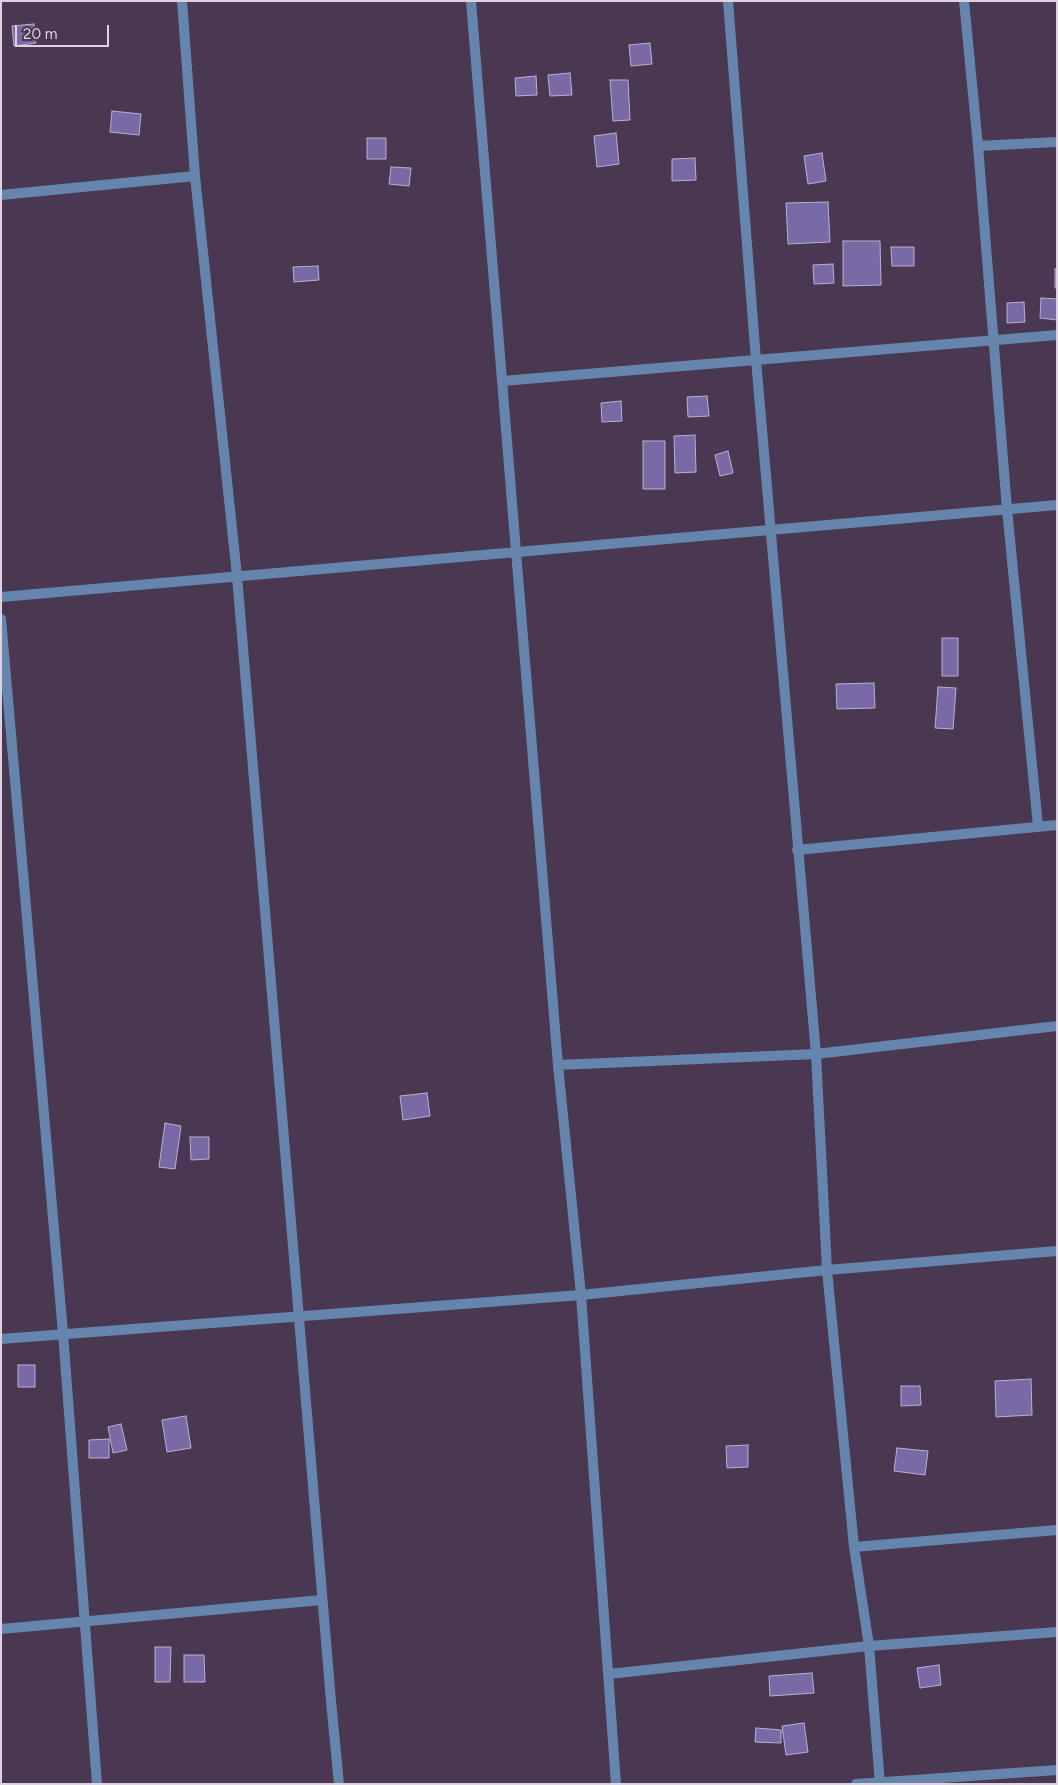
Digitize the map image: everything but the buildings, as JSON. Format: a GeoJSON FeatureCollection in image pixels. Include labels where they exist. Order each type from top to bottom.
{"type":"FeatureCollection","features":[{"type":"Feature","properties":{"kind":"street"},"geometry":{"type":"LineString","coordinates":[[182,1],[196,176],[237,576],[339,1784]]}},
{"type":"Feature","properties":{"kind":"street"},"geometry":{"type":"LineString","coordinates":[[471,1],[558,1065],[581,1295],[616,1784]]}},
{"type":"Feature","properties":{"kind":"street"},"geometry":{"type":"LineString","coordinates":[[728,1],[756,360],[816,1054],[828,1270],[854,1547],[869,1646],[880,1783]]}},
{"type":"Feature","properties":{"kind":"street"},"geometry":{"type":"LineString","coordinates":[[964,1],[978,146],[1007,509],[1038,826]]}},
{"type":"Feature","properties":{"kind":"street"},"geometry":{"type":"LineString","coordinates":[[978,146],[1057,142]]}},
{"type":"Feature","properties":{"kind":"street"},"geometry":{"type":"LineString","coordinates":[[1,195],[196,176]]}},
{"type":"Feature","properties":{"kind":"street"},"geometry":{"type":"LineString","coordinates":[[502,381],[1057,335]]}},
{"type":"Feature","properties":{"kind":"street"},"geometry":{"type":"LineString","coordinates":[[1,597],[1057,505]]}},
{"type":"Feature","properties":{"kind":"street"},"geometry":{"type":"LineString","coordinates":[[1,619],[63,1333],[97,1784]]}},
{"type":"Feature","properties":{"kind":"street"},"geometry":{"type":"LineString","coordinates":[[797,850],[1057,825]]}},
{"type":"Feature","properties":{"kind":"street"},"geometry":{"type":"LineString","coordinates":[[558,1065],[816,1054],[1057,1026]]}},
{"type":"Feature","properties":{"kind":"street"},"geometry":{"type":"LineString","coordinates":[[1,1339],[581,1295],[828,1270],[1057,1250]]}},
{"type":"Feature","properties":{"kind":"street"},"geometry":{"type":"LineString","coordinates":[[854,1547],[1057,1530]]}},
{"type":"Feature","properties":{"kind":"street"},"geometry":{"type":"LineString","coordinates":[[1,1629],[322,1600]]}},
{"type":"Feature","properties":{"kind":"street"},"geometry":{"type":"LineString","coordinates":[[609,1674],[869,1646],[1057,1632]]}},
{"type":"Feature","properties":{"kind":"street"},"geometry":{"type":"LineString","coordinates":[[856,1784],[1057,1770]]}}]}
